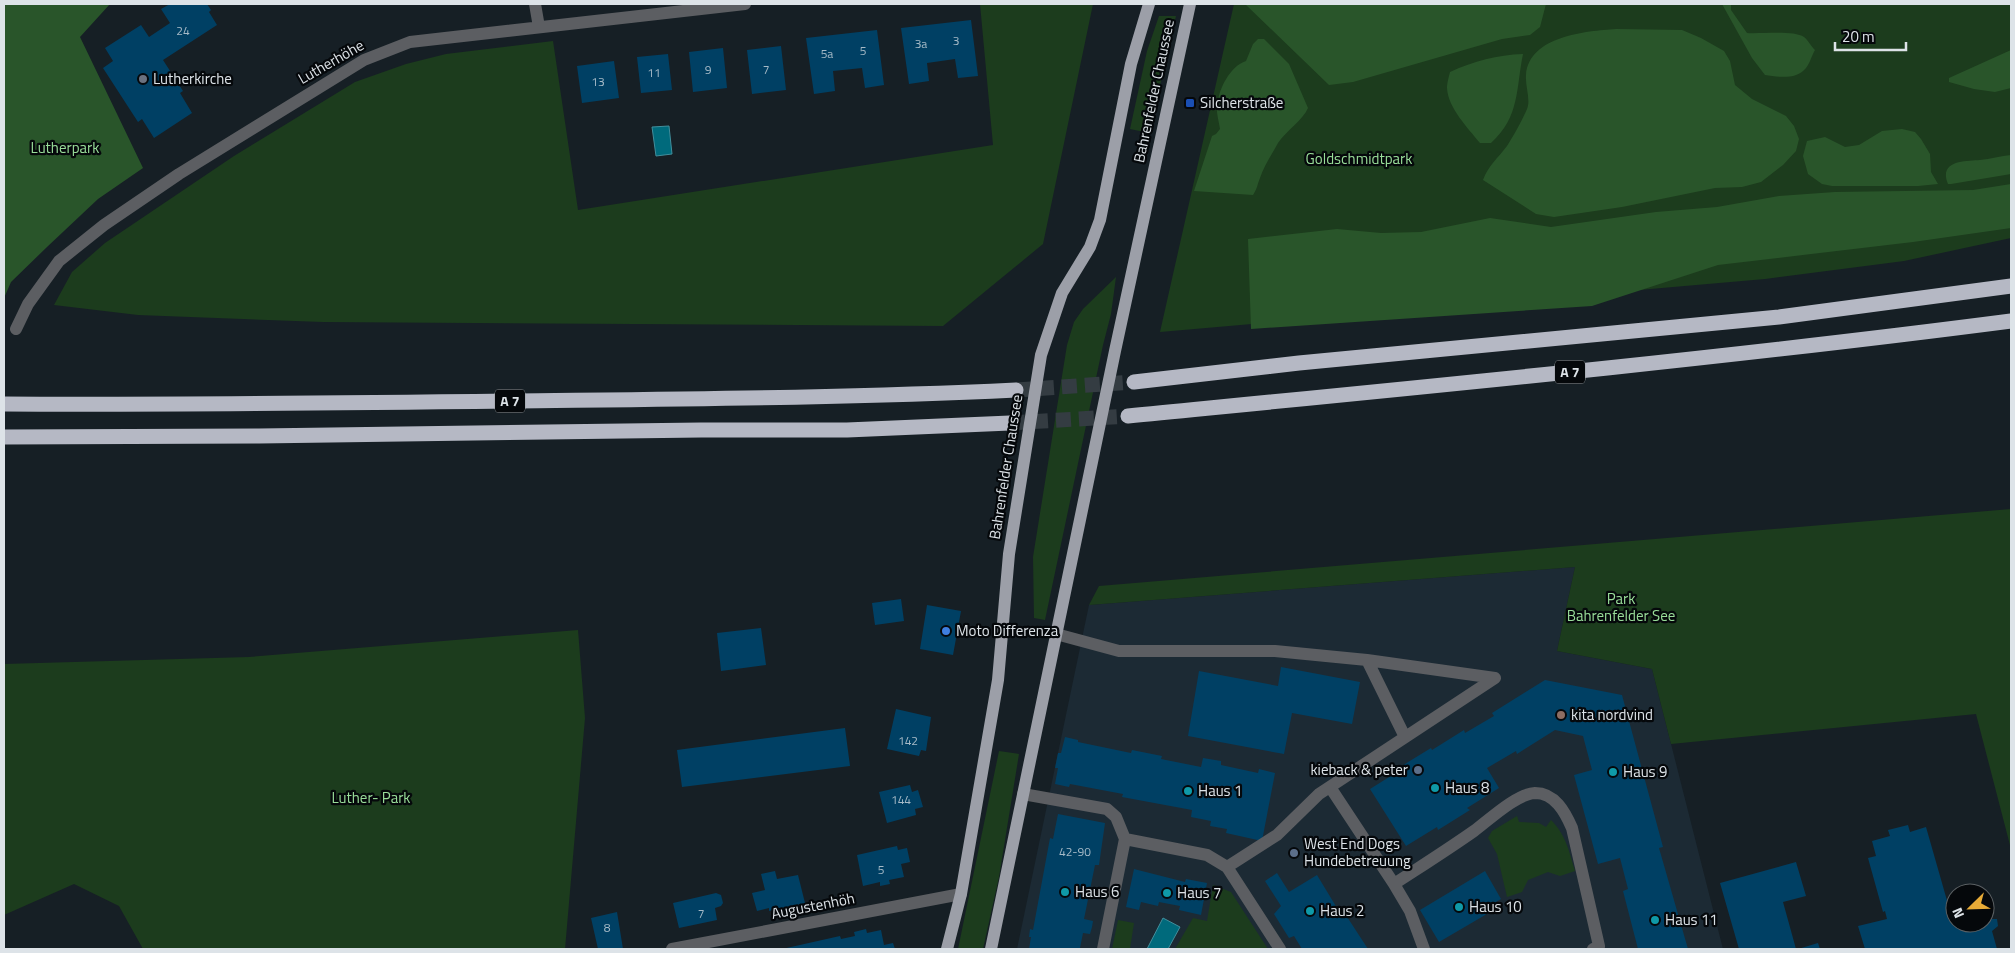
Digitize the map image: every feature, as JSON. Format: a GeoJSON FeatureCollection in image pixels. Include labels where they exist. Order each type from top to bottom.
{"type":"FeatureCollection","features":[{"type":"Feature","properties":{"kind":"highway"},"geometry":{"type":"LineString","coordinates":[[1983,290],[2011,279]]}},
{"type":"Feature","properties":{"kind":"highway","name":"A 7"},"geometry":{"type":"LineString","coordinates":[[1134,382],[1299,363],[1779,317],[2011,286]]}},
{"type":"Feature","properties":{"kind":"highway","name":"A 7"},"geometry":{"type":"LineString","coordinates":[[1128,416],[1830,344],[2011,321]]}},
{"type":"Feature","properties":{"kind":"highway","name":"A 7"},"geometry":{"type":"LineString","coordinates":[[4,404],[129,405],[586,400],[850,396],[1016,390]]}},
{"type":"Feature","properties":{"kind":"highway","name":"A 7"},"geometry":{"type":"LineString","coordinates":[[4,437],[847,430],[1010,423]]}},
{"type":"Feature","properties":{"kind":"main road","name":"Bahrenfelder Chaussee"},"geometry":{"type":"LineString","coordinates":[[947,949],[961,894],[998,680],[1008,554],[1041,355],[1062,293],[1090,248],[1100,220],[1131,64],[1149,4]]}},
{"type":"Feature","properties":{"kind":"main road","name":"Bahrenfelder Chaussee"},"geometry":{"type":"LineString","coordinates":[[991,949],[1115,351],[1190,4]]}},
{"type":"Feature","properties":{"kind":"street"},"geometry":{"type":"LineString","coordinates":[[535,4],[539,26]]}},
{"type":"Feature","properties":{"kind":"street","name":"Lutherhöhe"},"geometry":{"type":"LineString","coordinates":[[16,328],[28,304],[45,279],[59,261],[77,245],[179,174],[364,60],[410,42],[745,4]]}},
{"type":"Feature","properties":{"kind":"street"},"geometry":{"type":"LineString","coordinates":[[1056,634],[1119,651],[1275,651],[1367,660],[1494,678],[1319,794],[1277,835],[1227,867]]}},
{"type":"Feature","properties":{"kind":"street"},"geometry":{"type":"LineString","coordinates":[[1367,660],[1405,737]]}},
{"type":"Feature","properties":{"kind":"street"},"geometry":{"type":"LineString","coordinates":[[1330,787],[1410,911],[1424,949]]}},
{"type":"Feature","properties":{"kind":"street"},"geometry":{"type":"LineString","coordinates":[[1023,794],[1107,809],[1116,817],[1125,839],[1103,949]]}},
{"type":"Feature","properties":{"kind":"street"},"geometry":{"type":"LineString","coordinates":[[1394,884],[1516,800],[1528,795],[1543,794],[1564,810],[1572,828],[1599,946],[1593,949]]}},
{"type":"Feature","properties":{"kind":"street"},"geometry":{"type":"LineString","coordinates":[[1125,839],[1207,855],[1227,867],[1280,949]]}},
{"type":"Feature","properties":{"kind":"street","name":"Augustenhöh"},"geometry":{"type":"LineString","coordinates":[[672,949],[961,894]]}},
{"type":"Feature","properties":{"kind":"shaded area"},"geometry":{"type":"Polygon","coordinates":[[[1575,567],[1557,651],[1652,669],[1723,949],[1017,949],[1089,605],[1575,567]]]}},
{"type":"Feature","properties":{"kind":"green space","name":"Lutherpark"},"geometry":{"type":"Polygon","coordinates":[[[4,4],[110,4],[80,37],[143,168],[98,199],[11,282],[4,298],[4,4]]]}},
{"type":"Feature","properties":{"kind":"green space"},"geometry":{"type":"Polygon","coordinates":[[[980,4],[1093,4],[1043,244],[943,326],[323,322],[138,315],[54,305],[72,272],[105,243],[234,156],[355,82],[406,64],[446,54],[553,41],[578,210],[993,145],[980,4]]]}},
{"type":"Feature","properties":{"kind":"green space","name":"Goldschmidtpark"},"geometry":{"type":"Polygon","coordinates":[[[1234,4],[2011,4],[2011,238],[1904,261],[1765,279],[1160,332],[1234,4]]]}},
{"type":"Feature","properties":{"kind":"green space"},"geometry":{"type":"Polygon","coordinates":[[[1245,4],[1546,4],[1540,27],[1530,35],[1502,39],[1353,82],[1329,85],[1245,4]]]}},
{"type":"Feature","properties":{"kind":"green space"},"geometry":{"type":"Polygon","coordinates":[[[1722,4],[1731,4],[1731,10],[1747,33],[1785,33],[1804,37],[1815,50],[1809,64],[1802,72],[1792,76],[1765,75],[1752,58],[1722,4]]]}},
{"type":"Feature","properties":{"kind":"green space"},"geometry":{"type":"Polygon","coordinates":[[[1159,16],[1176,16],[1149,133],[1130,129],[1147,51],[1159,16]]]}},
{"type":"Feature","properties":{"kind":"green space"},"geometry":{"type":"Polygon","coordinates":[[[1616,29],[1682,30],[1724,51],[1730,61],[1735,85],[1752,99],[1786,116],[1794,126],[1799,139],[1796,151],[1783,165],[1761,182],[1742,187],[1715,188],[1622,207],[1554,217],[1536,214],[1483,180],[1490,166],[1510,142],[1527,109],[1526,75],[1529,62],[1537,52],[1561,38],[1575,34],[1616,29]]]}},
{"type":"Feature","properties":{"kind":"green space"},"geometry":{"type":"Polygon","coordinates":[[[1258,39],[1264,39],[1289,64],[1308,108],[1278,143],[1253,195],[1194,191],[1212,136],[1220,129],[1217,108],[1223,85],[1230,73],[1246,61],[1253,44],[1258,39]]]}},
{"type":"Feature","properties":{"kind":"green space"},"geometry":{"type":"Polygon","coordinates":[[[2011,50],[2011,88],[1995,92],[1974,89],[1949,82],[1949,78],[2011,50]]]}},
{"type":"Feature","properties":{"kind":"green space"},"geometry":{"type":"Polygon","coordinates":[[[1523,54],[1515,102],[1507,123],[1491,143],[1480,143],[1459,117],[1451,103],[1447,88],[1450,72],[1486,59],[1523,54]]]}},
{"type":"Feature","properties":{"kind":"green space"},"geometry":{"type":"Polygon","coordinates":[[[1902,129],[1915,132],[1921,139],[1930,154],[1931,172],[1938,184],[1918,186],[1832,186],[1822,184],[1808,174],[1803,156],[1807,141],[1825,137],[1845,147],[1859,145],[1882,131],[1902,129]]]}},
{"type":"Feature","properties":{"kind":"green space"},"geometry":{"type":"Polygon","coordinates":[[[2011,155],[2011,174],[1948,184],[1947,170],[1955,163],[2011,155]]]}},
{"type":"Feature","properties":{"kind":"green space"},"geometry":{"type":"Polygon","coordinates":[[[2011,184],[2011,228],[1913,242],[1718,265],[1592,306],[1251,329],[1248,239],[1337,229],[1381,233],[1421,232],[1490,218],[1551,227],[1656,212],[1717,207],[1779,196],[1835,192],[1973,190],[2011,184]]]}},
{"type":"Feature","properties":{"kind":"green space"},"geometry":{"type":"Polygon","coordinates":[[[1116,277],[1111,314],[1045,620],[1034,618],[1033,557],[1067,345],[1074,322],[1083,309],[1116,277]]]}},
{"type":"Feature","properties":{"kind":"green space","name":"Park Bahrenfelder See"},"geometry":{"type":"Polygon","coordinates":[[[2011,509],[2011,849],[1976,714],[1671,744],[1652,669],[1557,651],[1575,567],[1089,605],[1099,586],[2011,509]]]}},
{"type":"Feature","properties":{"kind":"green space","name":"Luther- Park"},"geometry":{"type":"Polygon","coordinates":[[[578,630],[585,718],[565,949],[143,949],[119,906],[74,884],[4,915],[4,664],[249,657],[578,630]]]}},
{"type":"Feature","properties":{"kind":"green space"},"geometry":{"type":"Polygon","coordinates":[[[999,751],[1019,754],[999,877],[983,949],[958,949],[999,751]]]}},
{"type":"Feature","properties":{"kind":"green space"},"geometry":{"type":"Polygon","coordinates":[[[1517,816],[1519,822],[1539,823],[1546,827],[1551,820],[1564,837],[1575,871],[1560,876],[1548,872],[1528,880],[1522,892],[1507,897],[1497,854],[1488,838],[1492,831],[1517,816]]]}},
{"type":"Feature","properties":{"kind":"green space"},"geometry":{"type":"Polygon","coordinates":[[[1213,885],[1231,892],[1268,949],[1175,949],[1193,918],[1207,921],[1213,885]]]}},
{"type":"Feature","properties":{"kind":"green space"},"geometry":{"type":"Polygon","coordinates":[[[1118,920],[1134,923],[1130,949],[1112,949],[1118,920]]]}},
{"type":"Feature","properties":{"kind":"water"},"geometry":{"type":"Polygon","coordinates":[[[669,126],[672,154],[656,156],[652,127],[669,126]]]}},
{"type":"Feature","properties":{"kind":"water"},"geometry":{"type":"Polygon","coordinates":[[[1163,918],[1180,927],[1168,949],[1147,949],[1163,918]]]}},
{"type":"Feature","properties":{"kind":"building","name":"Lutherkirche"},"geometry":{"type":"Polygon","coordinates":[[[170,4],[207,4],[211,10],[209,12],[217,25],[163,60],[183,91],[180,93],[192,113],[154,138],[142,119],[138,122],[103,68],[113,61],[105,48],[141,25],[149,37],[170,23],[161,9],[170,4]]]}},
{"type":"Feature","properties":{"kind":"building"},"geometry":{"type":"Polygon","coordinates":[[[971,20],[978,76],[958,78],[955,59],[927,63],[929,81],[909,84],[901,28],[971,20]]]}},
{"type":"Feature","properties":{"kind":"building"},"geometry":{"type":"Polygon","coordinates":[[[877,30],[884,85],[865,88],[862,68],[833,71],[835,91],[814,94],[806,38],[877,30]]]}},
{"type":"Feature","properties":{"kind":"building"},"geometry":{"type":"Polygon","coordinates":[[[781,46],[786,90],[752,94],[747,50],[781,46]]]}},
{"type":"Feature","properties":{"kind":"building"},"geometry":{"type":"Polygon","coordinates":[[[723,48],[727,88],[693,92],[689,52],[723,48]]]}},
{"type":"Feature","properties":{"kind":"building"},"geometry":{"type":"Polygon","coordinates":[[[668,54],[672,90],[641,93],[637,57],[668,54]]]}},
{"type":"Feature","properties":{"kind":"building"},"geometry":{"type":"Polygon","coordinates":[[[614,61],[619,98],[582,103],[577,66],[614,61]]]}},
{"type":"Feature","properties":{"kind":"building"},"geometry":{"type":"Polygon","coordinates":[[[901,599],[904,621],[875,625],[872,603],[901,599]]]}},
{"type":"Feature","properties":{"kind":"building"},"geometry":{"type":"Polygon","coordinates":[[[927,605],[961,611],[953,655],[920,649],[927,605]]]}},
{"type":"Feature","properties":{"kind":"building"},"geometry":{"type":"Polygon","coordinates":[[[761,628],[766,665],[721,671],[717,633],[761,628]]]}},
{"type":"Feature","properties":{"kind":"building"},"geometry":{"type":"Polygon","coordinates":[[[1281,667],[1360,682],[1352,724],[1292,713],[1284,754],[1188,736],[1199,671],[1278,686],[1281,667]]]}},
{"type":"Feature","properties":{"kind":"building"},"geometry":{"type":"Polygon","coordinates":[[[1545,680],[1622,695],[1663,847],[1659,848],[1688,949],[1638,949],[1623,891],[1628,889],[1620,858],[1598,864],[1574,775],[1592,770],[1583,736],[1555,730],[1517,754],[1516,751],[1487,768],[1499,788],[1467,808],[1470,810],[1438,830],[1437,827],[1406,846],[1370,789],[1402,769],[1400,767],[1431,748],[1432,750],[1464,730],[1465,733],[1494,716],[1492,713],[1545,680]]]}},
{"type":"Feature","properties":{"kind":"building"},"geometry":{"type":"Polygon","coordinates":[[[896,709],[931,717],[926,751],[921,750],[919,756],[887,749],[896,709]]]}},
{"type":"Feature","properties":{"kind":"building"},"geometry":{"type":"Polygon","coordinates":[[[845,728],[850,766],[682,787],[677,750],[845,728]]]}},
{"type":"Feature","properties":{"kind":"building","name":"Haus 1"},"geometry":{"type":"Polygon","coordinates":[[[1065,737],[1078,740],[1078,742],[1131,753],[1132,750],[1162,756],[1161,759],[1201,767],[1203,758],[1221,761],[1221,765],[1258,773],[1259,769],[1275,773],[1262,841],[1226,833],[1227,829],[1210,826],[1211,821],[1191,817],[1192,810],[1122,797],[1123,794],[1070,784],[1069,787],[1055,784],[1058,768],[1055,768],[1058,753],[1061,753],[1065,737]]]}},
{"type":"Feature","properties":{"kind":"building"},"geometry":{"type":"Polygon","coordinates":[[[910,785],[912,792],[918,790],[923,807],[915,809],[916,815],[887,823],[879,792],[910,785]]]}},
{"type":"Feature","properties":{"kind":"building","name":"Haus 6"},"geometry":{"type":"Polygon","coordinates":[[[1058,814],[1105,823],[1099,865],[1095,865],[1084,919],[1093,921],[1092,927],[1090,934],[1083,933],[1080,948],[1078,949],[1029,949],[1030,929],[1033,930],[1050,838],[1053,839],[1058,814]]]}},
{"type":"Feature","properties":{"kind":"building"},"geometry":{"type":"Polygon","coordinates":[[[1908,825],[1910,832],[1926,827],[1945,894],[1945,933],[1993,933],[1997,949],[1865,949],[1858,926],[1887,919],[1885,911],[1883,912],[1868,858],[1876,856],[1872,841],[1890,836],[1888,830],[1908,825]]]}},
{"type":"Feature","properties":{"kind":"building"},"geometry":{"type":"Polygon","coordinates":[[[897,846],[898,850],[907,848],[910,862],[901,864],[904,877],[889,880],[890,884],[880,886],[880,882],[863,886],[857,855],[897,846]]]}},
{"type":"Feature","properties":{"kind":"building"},"geometry":{"type":"Polygon","coordinates":[[[1796,862],[1806,896],[1783,902],[1796,949],[1739,949],[1720,883],[1796,862]]]}},
{"type":"Feature","properties":{"kind":"building","name":"Haus 7"},"geometry":{"type":"Polygon","coordinates":[[[1134,869],[1185,882],[1186,879],[1207,883],[1201,915],[1179,910],[1180,906],[1159,902],[1158,906],[1141,902],[1139,910],[1126,907],[1134,869]]]}},
{"type":"Feature","properties":{"kind":"building"},"geometry":{"type":"Polygon","coordinates":[[[775,871],[777,879],[798,875],[805,903],[781,911],[781,908],[769,911],[769,908],[757,911],[752,893],[765,890],[761,874],[775,871]]]}},
{"type":"Feature","properties":{"kind":"building","name":"Haus 10"},"geometry":{"type":"Polygon","coordinates":[[[1485,871],[1501,899],[1491,905],[1494,909],[1492,911],[1439,942],[1420,910],[1485,871]]]}},
{"type":"Feature","properties":{"kind":"building","name":"Haus 2"},"geometry":{"type":"Polygon","coordinates":[[[1277,873],[1289,892],[1317,875],[1337,908],[1340,906],[1368,949],[1302,949],[1294,936],[1289,938],[1274,914],[1281,906],[1265,881],[1277,873]]]}},
{"type":"Feature","properties":{"kind":"building"},"geometry":{"type":"Polygon","coordinates":[[[716,893],[721,895],[723,903],[715,908],[717,920],[679,928],[673,903],[716,893]]]}},
{"type":"Feature","properties":{"kind":"building"},"geometry":{"type":"Polygon","coordinates":[[[617,912],[623,949],[598,949],[591,918],[617,912]]]}},
{"type":"Feature","properties":{"kind":"building"},"geometry":{"type":"Polygon","coordinates":[[[1995,919],[1997,919],[1998,926],[1995,928],[1995,919]]]}},
{"type":"Feature","properties":{"kind":"building"},"geometry":{"type":"Polygon","coordinates":[[[866,929],[867,933],[881,930],[884,945],[893,943],[895,949],[782,949],[840,936],[841,939],[855,936],[854,932],[866,929]]]}},
{"type":"Feature","properties":{"kind":"building"},"geometry":{"type":"Polygon","coordinates":[[[1818,943],[1820,949],[1798,949],[1818,943]]]}},
{"type":"Feature","properties":{"kind":"tunnel"},"geometry":{"type":"LineString","coordinates":[[1016,390],[1134,382]]}},
{"type":"Feature","properties":{"kind":"tunnel"},"geometry":{"type":"LineString","coordinates":[[1010,423],[1128,416]]}},
{"type":"Feature","properties":{"kind":"place","name":"Lutherkirche"},"geometry":{"type":"Point","coordinates":[143,79]}},
{"type":"Feature","properties":{"kind":"place","name":"Silcherstraße"},"geometry":{"type":"Point","coordinates":[1190,103]}},
{"type":"Feature","properties":{"kind":"place","name":"Moto Differenza"},"geometry":{"type":"Point","coordinates":[946,631]}},
{"type":"Feature","properties":{"kind":"place","name":"kita nordvind"},"geometry":{"type":"Point","coordinates":[1561,715]}},
{"type":"Feature","properties":{"kind":"place","name":"kieback & peter"},"geometry":{"type":"Point","coordinates":[1418,770]}},
{"type":"Feature","properties":{"kind":"place","name":"Haus 9"},"geometry":{"type":"Point","coordinates":[1613,772]}},
{"type":"Feature","properties":{"kind":"place","name":"Haus 8"},"geometry":{"type":"Point","coordinates":[1435,788]}},
{"type":"Feature","properties":{"kind":"place","name":"Haus 1"},"geometry":{"type":"Point","coordinates":[1188,791]}},
{"type":"Feature","properties":{"kind":"place","name":"West End Dogs Hundebetreuung"},"geometry":{"type":"Point","coordinates":[1294,853]}},
{"type":"Feature","properties":{"kind":"place","name":"Haus 6"},"geometry":{"type":"Point","coordinates":[1065,892]}},
{"type":"Feature","properties":{"kind":"place","name":"Haus 7"},"geometry":{"type":"Point","coordinates":[1167,893]}},
{"type":"Feature","properties":{"kind":"place","name":"Haus 10"},"geometry":{"type":"Point","coordinates":[1459,907]}},
{"type":"Feature","properties":{"kind":"place","name":"Haus 2"},"geometry":{"type":"Point","coordinates":[1310,911]}},
{"type":"Feature","properties":{"kind":"place","name":"Haus 11"},"geometry":{"type":"Point","coordinates":[1655,920]}}]}
